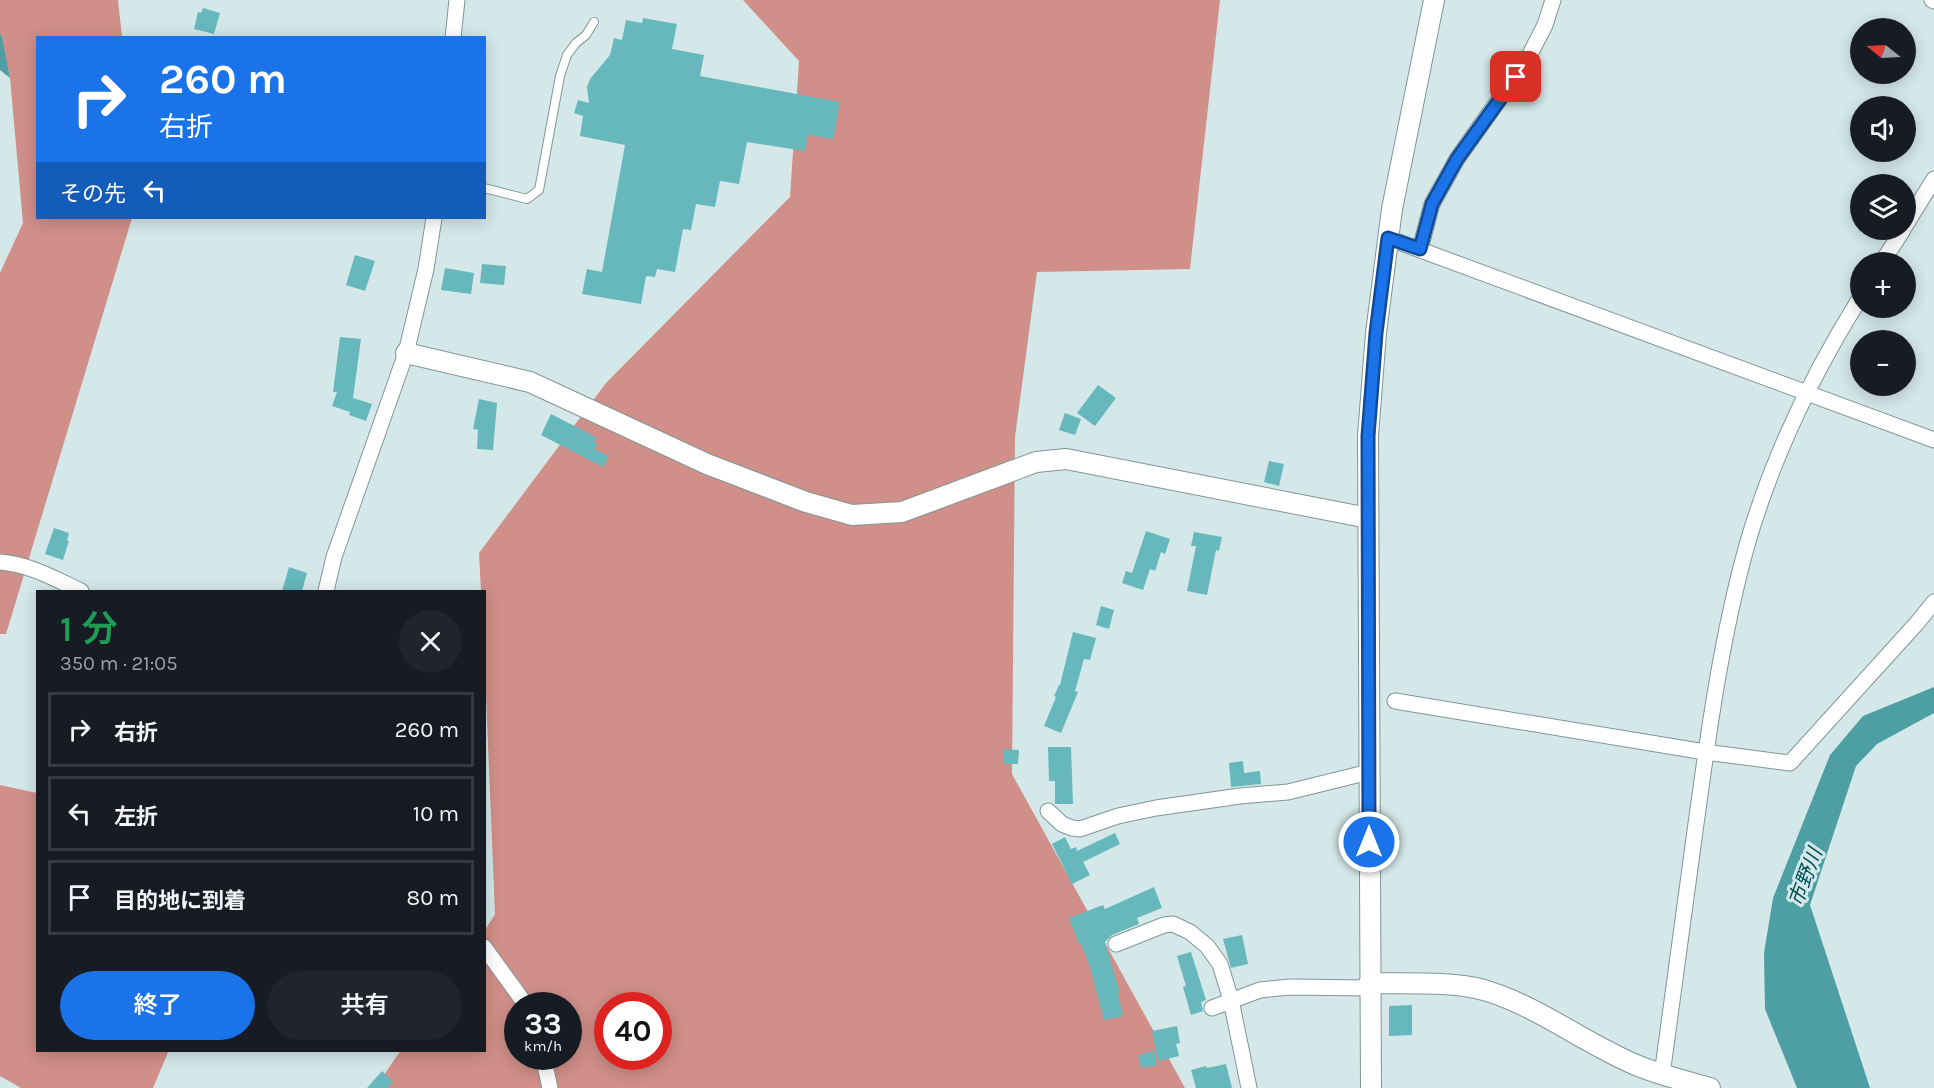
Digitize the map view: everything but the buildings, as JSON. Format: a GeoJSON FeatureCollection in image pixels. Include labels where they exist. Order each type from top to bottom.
{"type":"FeatureCollection","features":[{"type":"Feature","properties":{"kind":"street"},"geometry":{"type":"LineString","coordinates":[[453,36],[457,0]]}},
{"type":"Feature","properties":{"kind":"street"},"geometry":{"type":"LineString","coordinates":[[1371,1088],[1369,425],[1376,333],[1392,208],[1434,0]]}},
{"type":"Feature","properties":{"kind":"street"},"geometry":{"type":"LineString","coordinates":[[1420,249],[1432,204],[1457,159],[1527,60],[1545,25],[1553,0]]}},
{"type":"Feature","properties":{"kind":"street"},"geometry":{"type":"LineString","coordinates":[[1916,208],[1934,179]]}},
{"type":"Feature","properties":{"kind":"street"},"geometry":{"type":"LineString","coordinates":[[326,590],[334,557],[406,353],[426,269],[434,219]]}},
{"type":"Feature","properties":{"kind":"street"},"geometry":{"type":"LineString","coordinates":[[1388,238],[1934,440]]}},
{"type":"Feature","properties":{"kind":"street"},"geometry":{"type":"LineString","coordinates":[[1662,1075],[1705,752],[1728,626],[1748,545],[1772,472],[1806,393],[1850,316]]}},
{"type":"Feature","properties":{"kind":"street"},"geometry":{"type":"LineString","coordinates":[[406,353],[530,382],[707,464],[806,502],[852,515],[902,512],[1036,462],[1065,459],[1368,518]]}},
{"type":"Feature","properties":{"kind":"street"},"geometry":{"type":"LineString","coordinates":[[0,562],[40,571],[79,590]]}},
{"type":"Feature","properties":{"kind":"street"},"geometry":{"type":"LineString","coordinates":[[1395,701],[1705,752],[1790,763],[1934,602]]}},
{"type":"Feature","properties":{"kind":"street"},"geometry":{"type":"LineString","coordinates":[[1048,811],[1062,824],[1080,829],[1118,816],[1156,808],[1240,795],[1288,792],[1369,772]]}},
{"type":"Feature","properties":{"kind":"street"},"geometry":{"type":"LineString","coordinates":[[1116,944],[1164,925],[1173,924],[1207,946],[1220,964],[1231,1000],[1249,1088]]}},
{"type":"Feature","properties":{"kind":"street"},"geometry":{"type":"LineString","coordinates":[[486,950],[517,992]]}},
{"type":"Feature","properties":{"kind":"street"},"geometry":{"type":"LineString","coordinates":[[1212,1008],[1260,990],[1289,987],[1435,984],[1482,990],[1522,1005],[1634,1064],[1662,1075],[1710,1088]]}},
{"type":"Feature","properties":{"kind":"street"},"geometry":{"type":"LineString","coordinates":[[546,1070],[550,1088]]}},
{"type":"Feature","properties":{"kind":"lane"},"geometry":{"type":"LineString","coordinates":[[486,189],[527,199],[539,190],[560,76],[567,55],[586,35],[594,22]]}},
{"type":"Feature","properties":{"kind":"shaded area"},"geometry":{"type":"Polygon","coordinates":[[[0,0],[118,0],[122,36],[36,36],[36,219],[132,219],[6,634],[0,634],[0,273],[23,223],[10,78],[0,33],[0,0]]]}},
{"type":"Feature","properties":{"kind":"shaded area"},"geometry":{"type":"Polygon","coordinates":[[[743,0],[1220,0],[1190,269],[1037,272],[1015,437],[1012,774],[1185,1088],[375,1088],[400,1052],[486,1052],[486,928],[495,914],[486,695],[486,590],[481,590],[479,553],[606,383],[790,197],[799,61],[743,0]]]}},
{"type":"Feature","properties":{"kind":"shaded area"},"geometry":{"type":"Polygon","coordinates":[[[0,785],[36,793],[36,1052],[168,1052],[153,1088],[21,1088],[0,1076],[0,785]]]}},
{"type":"Feature","properties":{"kind":"water"},"geometry":{"type":"Polygon","coordinates":[[[0,33],[2,37],[10,78],[0,70],[0,33]]]}},
{"type":"Feature","properties":{"kind":"water","name":"市野川"},"geometry":{"type":"Polygon","coordinates":[[[1934,687],[1934,713],[1877,744],[1856,766],[1810,905],[1870,1088],[1797,1088],[1765,1009],[1764,953],[1773,898],[1830,755],[1863,716],[1934,687]]]}},
{"type":"Feature","properties":{"kind":"route"},"geometry":{"type":"LineString","coordinates":[[1369,842],[1368,436],[1376,333],[1388,238],[1420,249],[1432,204],[1457,159],[1516,77]]}}]}
